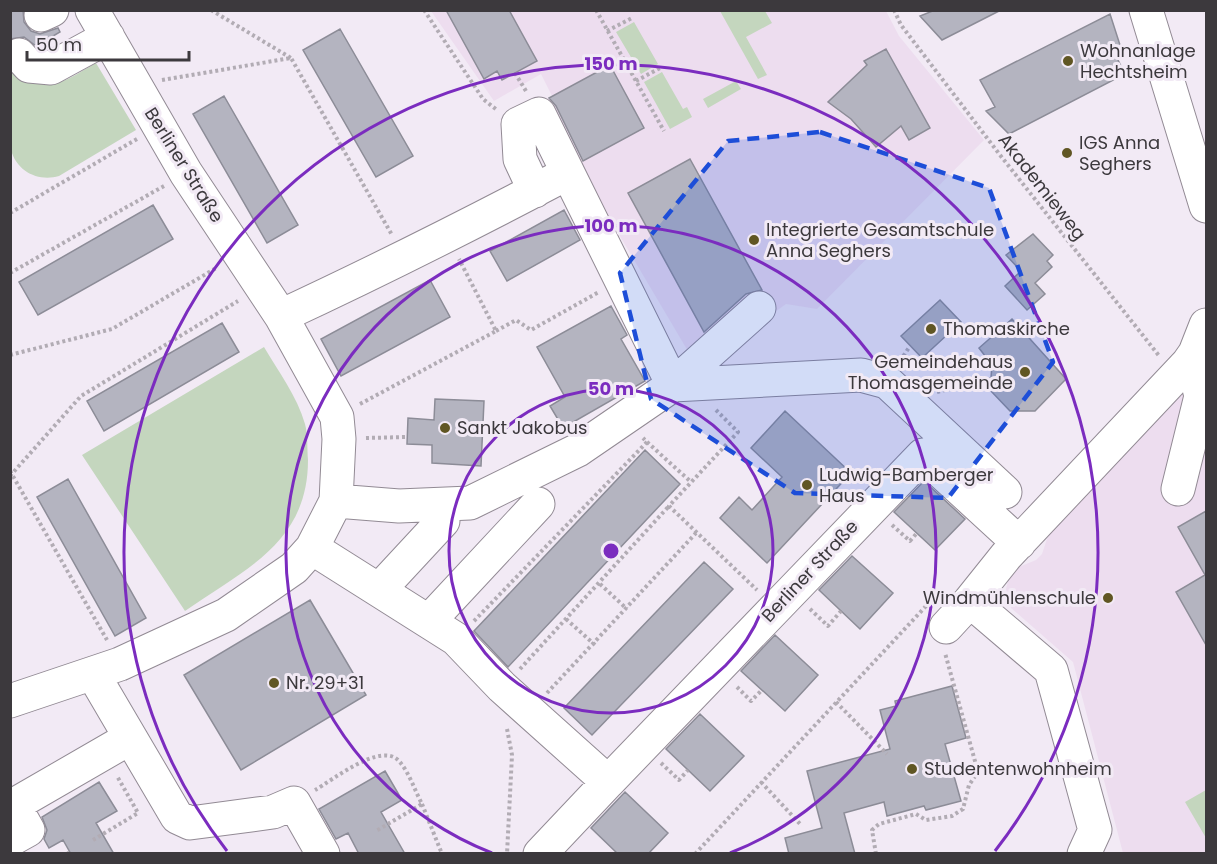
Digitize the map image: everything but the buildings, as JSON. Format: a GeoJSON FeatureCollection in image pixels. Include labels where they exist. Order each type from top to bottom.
{"type":"FeatureCollection","features":[{"type":"Feature","properties":{"kind":"street"},"geometry":{"type":"LineString","coordinates":[[1146,10],[1206,206]]}},
{"type":"Feature","properties":{"kind":"street"},"geometry":{"type":"LineString","coordinates":[[19,55],[29,66],[51,69],[100,24]]}},
{"type":"Feature","properties":{"kind":"street","name":"Berliner Straße"},"geometry":{"type":"LineString","coordinates":[[100,24],[186,173],[281,316],[338,428]]}},
{"type":"Feature","properties":{"kind":"street"},"geometry":{"type":"LineString","coordinates":[[535,191],[520,159],[518,124],[539,114],[673,385]]}},
{"type":"Feature","properties":{"kind":"street"},"geometry":{"type":"LineString","coordinates":[[281,316],[406,259],[568,173]]}},
{"type":"Feature","properties":{"kind":"street"},"geometry":{"type":"LineString","coordinates":[[336,501],[399,506],[470,503],[578,450],[623,420],[673,385],[759,308]]}},
{"type":"Feature","properties":{"kind":"street"},"geometry":{"type":"LineString","coordinates":[[946,627],[1019,543],[1181,370],[1195,353],[1206,325]]}},
{"type":"Feature","properties":{"kind":"street"},"geometry":{"type":"LineString","coordinates":[[1178,489],[1202,396],[1196,376],[1181,370]]}},
{"type":"Feature","properties":{"kind":"street"},"geometry":{"type":"LineString","coordinates":[[673,385],[861,375],[887,382],[1005,492]]}},
{"type":"Feature","properties":{"kind":"street"},"geometry":{"type":"LineString","coordinates":[[10,702],[107,669],[226,615],[294,568],[312,548],[336,501],[338,428]]}},
{"type":"Feature","properties":{"kind":"street","name":"Berliner Straße"},"geometry":{"type":"LineString","coordinates":[[540,854],[923,455],[1019,543]]}},
{"type":"Feature","properties":{"kind":"street"},"geometry":{"type":"LineString","coordinates":[[429,621],[538,504]]}},
{"type":"Feature","properties":{"kind":"street"},"geometry":{"type":"LineString","coordinates":[[379,590],[443,521]]}},
{"type":"Feature","properties":{"kind":"street"},"geometry":{"type":"LineString","coordinates":[[312,548],[456,639],[502,687],[517,717],[608,782]]}},
{"type":"Feature","properties":{"kind":"street"},"geometry":{"type":"LineString","coordinates":[[970,600],[1051,670],[1095,830],[1084,854]]}},
{"type":"Feature","properties":{"kind":"street"},"geometry":{"type":"LineString","coordinates":[[107,669],[117,746],[177,818],[190,823],[233,828],[294,803],[323,854]]}},
{"type":"Feature","properties":{"kind":"street"},"geometry":{"type":"LineString","coordinates":[[10,840],[28,830],[14,805],[117,746]]}},
{"type":"Feature","properties":{"kind":"path"},"geometry":{"type":"LineString","coordinates":[[211,10],[291,58],[406,259]]}},
{"type":"Feature","properties":{"kind":"path"},"geometry":{"type":"LineString","coordinates":[[424,10],[483,99],[518,124]]}},
{"type":"Feature","properties":{"kind":"path"},"geometry":{"type":"LineString","coordinates":[[596,10],[664,131]]}},
{"type":"Feature","properties":{"kind":"path","name":"Akademieweg"},"geometry":{"type":"LineString","coordinates":[[894,10],[902,25],[1000,155],[1181,370]]}},
{"type":"Feature","properties":{"kind":"path"},"geometry":{"type":"LineString","coordinates":[[607,31],[632,18]]}},
{"type":"Feature","properties":{"kind":"path"},"geometry":{"type":"LineString","coordinates":[[135,85],[291,58]]}},
{"type":"Feature","properties":{"kind":"path"},"geometry":{"type":"LineString","coordinates":[[636,81],[660,68]]}},
{"type":"Feature","properties":{"kind":"path"},"geometry":{"type":"LineString","coordinates":[[10,213],[159,127]]}},
{"type":"Feature","properties":{"kind":"path"},"geometry":{"type":"LineString","coordinates":[[10,273],[186,173]]}},
{"type":"Feature","properties":{"kind":"path"},"geometry":{"type":"LineString","coordinates":[[448,237],[496,331]]}},
{"type":"Feature","properties":{"kind":"path"},"geometry":{"type":"LineString","coordinates":[[10,355],[112,329],[240,254]]}},
{"type":"Feature","properties":{"kind":"path"},"geometry":{"type":"LineString","coordinates":[[338,428],[516,320],[531,330],[622,280]]}},
{"type":"Feature","properties":{"kind":"path"},"geometry":{"type":"LineString","coordinates":[[107,669],[11,474],[81,396],[262,286]]}},
{"type":"Feature","properties":{"kind":"path"},"geometry":{"type":"LineString","coordinates":[[904,399],[991,379]]}},
{"type":"Feature","properties":{"kind":"path"},"geometry":{"type":"LineString","coordinates":[[623,420],[691,482]]}},
{"type":"Feature","properties":{"kind":"path"},"geometry":{"type":"LineString","coordinates":[[338,428],[407,437]]}},
{"type":"Feature","properties":{"kind":"path"},"geometry":{"type":"LineString","coordinates":[[502,687],[600,584],[738,432]]}},
{"type":"Feature","properties":{"kind":"path"},"geometry":{"type":"LineString","coordinates":[[456,639],[646,442]]}},
{"type":"Feature","properties":{"kind":"path"},"geometry":{"type":"LineString","coordinates":[[669,506],[696,532],[783,599],[828,626],[841,611]]}},
{"type":"Feature","properties":{"kind":"path"},"geometry":{"type":"LineString","coordinates":[[507,854],[512,755],[517,717],[595,645],[696,532]]}},
{"type":"Feature","properties":{"kind":"path"},"geometry":{"type":"LineString","coordinates":[[600,584],[627,609]]}},
{"type":"Feature","properties":{"kind":"path"},"geometry":{"type":"LineString","coordinates":[[566,619],[595,645]]}},
{"type":"Feature","properties":{"kind":"path"},"geometry":{"type":"LineString","coordinates":[[876,854],[872,830],[879,824],[916,814],[926,820],[952,816],[963,809],[969,785],[978,772],[940,635],[946,627]]}},
{"type":"Feature","properties":{"kind":"path"},"geometry":{"type":"LineString","coordinates":[[719,670],[751,701],[762,690]]}},
{"type":"Feature","properties":{"kind":"path"},"geometry":{"type":"LineString","coordinates":[[837,702],[887,754]]}},
{"type":"Feature","properties":{"kind":"path"},"geometry":{"type":"LineString","coordinates":[[93,840],[138,813],[117,746]]}},
{"type":"Feature","properties":{"kind":"path"},"geometry":{"type":"LineString","coordinates":[[645,747],[679,780],[688,770]]}},
{"type":"Feature","properties":{"kind":"path"},"geometry":{"type":"LineString","coordinates":[[294,803],[371,756],[382,754],[399,761],[422,804],[442,854]]}},
{"type":"Feature","properties":{"kind":"path"},"geometry":{"type":"LineString","coordinates":[[761,782],[801,825]]}},
{"type":"Feature","properties":{"kind":"path"},"geometry":{"type":"LineString","coordinates":[[376,831],[422,804]]}},
{"type":"Feature","properties":{"kind":"highlighted area"},"geometry":{"type":"Polygon","coordinates":[[[820,132],[989,188],[1053,362],[948,498],[795,493],[651,399],[620,273],[728,141],[820,132]]]}},
{"type":"Feature","properties":{"kind":"shaded area","name":"Integrierte Gesamtschule Anna Seghers"},"geometry":{"type":"Polygon","coordinates":[[[431,11],[886,11],[899,36],[984,140],[817,309],[786,304],[701,365],[695,363],[585,177],[581,162],[547,99],[552,96],[541,74],[494,101],[431,11]]]}},
{"type":"Feature","properties":{"kind":"shaded area","name":"Windmühlenschule"},"geometry":{"type":"Polygon","coordinates":[[[1206,354],[1206,853],[1123,853],[1073,662],[1011,608],[1006,589],[1009,577],[1019,567],[1036,560],[1042,554],[1049,533],[1206,354]]]}},
{"type":"Feature","properties":{"kind":"green space"},"geometry":{"type":"Polygon","coordinates":[[[720,11],[765,11],[772,23],[746,37],[767,75],[758,79],[720,11]]]}},
{"type":"Feature","properties":{"kind":"green space"},"geometry":{"type":"Polygon","coordinates":[[[634,22],[658,64],[641,74],[616,32],[634,22]]]}},
{"type":"Feature","properties":{"kind":"green space"},"geometry":{"type":"Polygon","coordinates":[[[96,63],[136,130],[59,176],[44,178],[30,174],[18,164],[11,150],[10,64],[34,80],[53,84],[96,63]]]}},
{"type":"Feature","properties":{"kind":"green space"},"geometry":{"type":"Polygon","coordinates":[[[662,72],[683,109],[687,107],[692,117],[670,129],[644,82],[662,72]]]}},
{"type":"Feature","properties":{"kind":"green space"},"geometry":{"type":"Polygon","coordinates":[[[736,81],[741,89],[708,108],[703,99],[736,81]]]}},
{"type":"Feature","properties":{"kind":"green space"},"geometry":{"type":"Polygon","coordinates":[[[264,347],[292,394],[305,424],[308,460],[305,489],[297,513],[285,533],[269,551],[250,567],[185,611],[82,455],[264,347]]]}},
{"type":"Feature","properties":{"kind":"green space"},"geometry":{"type":"Polygon","coordinates":[[[1206,790],[1206,838],[1185,802],[1206,790]]]}},
{"type":"Feature","properties":{"kind":"place","name":"Wohnanlage Hechtsheim"},"geometry":{"type":"Point","coordinates":[1068,61]}},
{"type":"Feature","properties":{"kind":"place","name":"IGS Anna Seghers"},"geometry":{"type":"Point","coordinates":[1067,153]}},
{"type":"Feature","properties":{"kind":"place","name":"Integrierte Gesamtschule Anna Seghers"},"geometry":{"type":"Point","coordinates":[754,240]}},
{"type":"Feature","properties":{"kind":"place","name":"Thomaskirche"},"geometry":{"type":"Point","coordinates":[931,329]}},
{"type":"Feature","properties":{"kind":"place","name":"Gemeindehaus Thomasgemeinde"},"geometry":{"type":"Point","coordinates":[1025,372]}},
{"type":"Feature","properties":{"kind":"place","name":"Sankt Jakobus"},"geometry":{"type":"Point","coordinates":[445,428]}},
{"type":"Feature","properties":{"kind":"place","name":"Ludwig-Bamberger Haus"},"geometry":{"type":"Point","coordinates":[807,485]}},
{"type":"Feature","properties":{"kind":"place","name":"Windmühlenschule"},"geometry":{"type":"Point","coordinates":[1108,598]}},
{"type":"Feature","properties":{"kind":"place","name":"Nr. 29+31"},"geometry":{"type":"Point","coordinates":[274,683]}},
{"type":"Feature","properties":{"kind":"place","name":"Studentenwohnheim"},"geometry":{"type":"Point","coordinates":[912,769]}}]}
